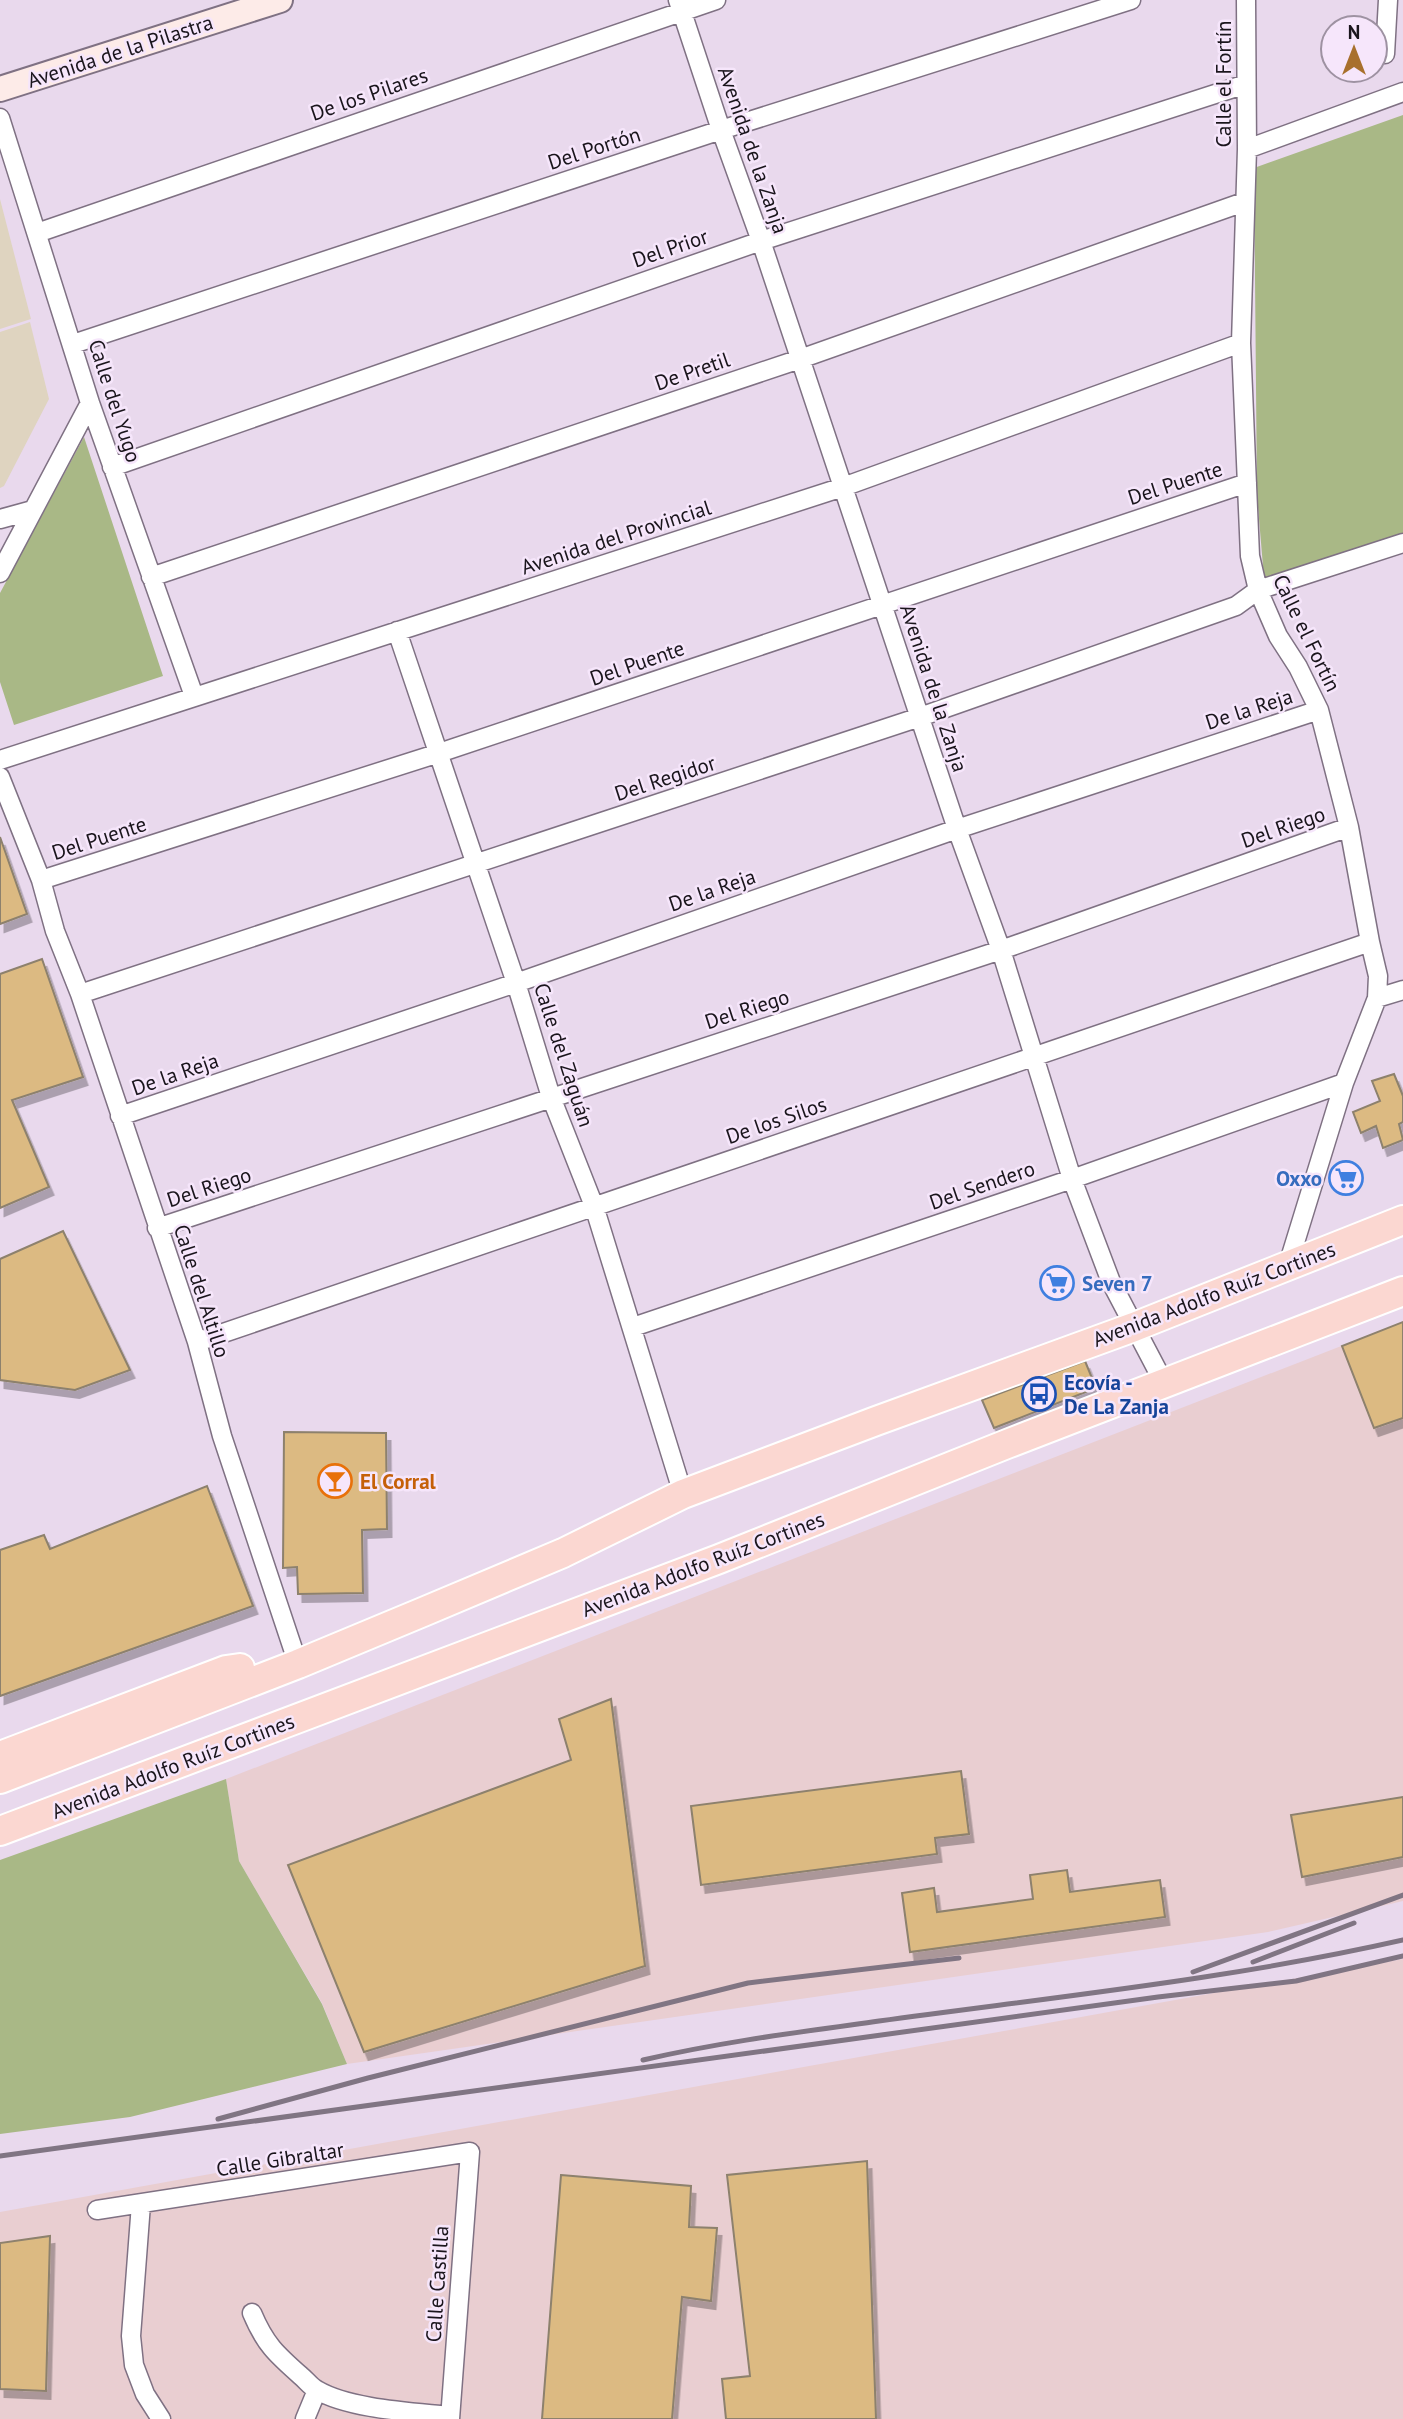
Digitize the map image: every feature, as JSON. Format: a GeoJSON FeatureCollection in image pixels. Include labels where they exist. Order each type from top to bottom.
{"type":"FeatureCollection","features":[{"type":"Feature","properties":{"kind":"main road","name":"Avenida Adolfo Ruíz Cortines"},"geometry":{"type":"LineString","coordinates":[[0,1779],[292,1666],[563,1553],[683,1494],[1134,1327],[1403,1220]]}},
{"type":"Feature","properties":{"kind":"main road","name":"Avenida Adolfo Ruíz Cortines"},"geometry":{"type":"LineString","coordinates":[[0,1832],[706,1564],[1403,1291]]}},
{"type":"Feature","properties":{"kind":"main road","name":"Avenida Adolfo Ruíz Cortines"},"geometry":{"type":"LineString","coordinates":[[0,1756],[226,1670],[292,1666]]}},
{"type":"Feature","properties":{"kind":"street","name":"Avenida de la Pilastra"},"geometry":{"type":"LineString","coordinates":[[0,89],[280,0]]}},
{"type":"Feature","properties":{"kind":"street","name":"De los Pilares"},"geometry":{"type":"LineString","coordinates":[[37,233],[679,6],[716,0]]}},
{"type":"Feature","properties":{"kind":"street","name":"Del Portón"},"geometry":{"type":"LineString","coordinates":[[73,344],[721,131],[1131,0]]}},
{"type":"Feature","properties":{"kind":"street","name":"Calle el Fortín"},"geometry":{"type":"LineString","coordinates":[[1246,0],[1247,149],[1241,343],[1250,556],[1258,590],[1278,636],[1298,667],[1319,710],[1349,827],[1378,976],[1377,998],[1344,1083],[1289,1265]]}},
{"type":"Feature","properties":{"kind":"street","name":"Avenida de la Zanja"},"geometry":{"type":"LineString","coordinates":[[679,6],[761,241],[957,829],[1001,950],[1072,1179],[1111,1282],[1164,1383]]}},
{"type":"Feature","properties":{"kind":"street","name":"Del Prior"},"geometry":{"type":"LineString","coordinates":[[112,467],[761,241],[1246,84]]}},
{"type":"Feature","properties":{"kind":"street"},"geometry":{"type":"LineString","coordinates":[[1247,149],[1403,92]]}},
{"type":"Feature","properties":{"kind":"street","name":"Calle del Yugo"},"geometry":{"type":"LineString","coordinates":[[0,118],[90,403],[194,696]]}},
{"type":"Feature","properties":{"kind":"street","name":"De Pretil"},"geometry":{"type":"LineString","coordinates":[[151,577],[800,359],[1244,202]]}},
{"type":"Feature","properties":{"kind":"street","name":"Avenida del Provincial"},"geometry":{"type":"LineString","coordinates":[[0,760],[843,487],[1241,343]]}},
{"type":"Feature","properties":{"kind":"street"},"geometry":{"type":"LineString","coordinates":[[0,573],[90,403]]}},
{"type":"Feature","properties":{"kind":"street","name":"Del Puente"},"geometry":{"type":"LineString","coordinates":[[41,880],[439,753],[1247,484]]}},
{"type":"Feature","properties":{"kind":"street"},"geometry":{"type":"LineString","coordinates":[[0,519],[33,510]]}},
{"type":"Feature","properties":{"kind":"street","name":"Del Regidor"},"geometry":{"type":"LineString","coordinates":[[80,993],[920,717],[1236,606],[1258,590],[1403,543]]}},
{"type":"Feature","properties":{"kind":"street","name":"Calle del Zaguán"},"geometry":{"type":"LineString","coordinates":[[397,631],[516,983],[551,1097],[594,1206],[683,1494]]}},
{"type":"Feature","properties":{"kind":"street","name":"De la Reja"},"geometry":{"type":"LineString","coordinates":[[120,1116],[516,983],[957,829],[1319,710]]}},
{"type":"Feature","properties":{"kind":"street","name":"Calle del Altillo"},"geometry":{"type":"LineString","coordinates":[[0,777],[41,880],[55,931],[80,993],[197,1342],[292,1666]]}},
{"type":"Feature","properties":{"kind":"street","name":"Del Riego"},"geometry":{"type":"LineString","coordinates":[[157,1228],[1001,950],[1349,827]]}},
{"type":"Feature","properties":{"kind":"street","name":"De los Silos"},"geometry":{"type":"LineString","coordinates":[[197,1342],[1370,942]]}},
{"type":"Feature","properties":{"kind":"street"},"geometry":{"type":"LineString","coordinates":[[1377,998],[1403,989]]}},
{"type":"Feature","properties":{"kind":"street","name":"Del Sendero"},"geometry":{"type":"LineString","coordinates":[[633,1327],[1072,1179],[1344,1083]]}},
{"type":"Feature","properties":{"kind":"street","name":"Calle Gibraltar"},"geometry":{"type":"LineString","coordinates":[[97,2210],[470,2152]]}},
{"type":"Feature","properties":{"kind":"street","name":"Calle Castilla"},"geometry":{"type":"LineString","coordinates":[[450,2418],[470,2152]]}},
{"type":"Feature","properties":{"kind":"street"},"geometry":{"type":"LineString","coordinates":[[141,2204],[131,2336],[134,2365],[145,2394],[161,2419]]}},
{"type":"Feature","properties":{"kind":"street"},"geometry":{"type":"LineString","coordinates":[[252,2313],[273,2352],[317,2390],[381,2409],[450,2418]]}},
{"type":"Feature","properties":{"kind":"street"},"geometry":{"type":"LineString","coordinates":[[305,2419],[317,2390]]}},
{"type":"Feature","properties":{"kind":"shaded area"},"geometry":{"type":"Polygon","coordinates":[[[0,199],[31,319],[0,329],[0,199]]]}},
{"type":"Feature","properties":{"kind":"shaded area"},"geometry":{"type":"Polygon","coordinates":[[[30,322],[49,399],[4,486],[0,488],[0,332],[30,322]]]}},
{"type":"Feature","properties":{"kind":"shaded area"},"geometry":{"type":"Polygon","coordinates":[[[1403,1322],[1403,1901],[1268,1932],[347,2064],[322,2003],[239,1861],[226,1779],[1403,1322]]]}},
{"type":"Feature","properties":{"kind":"shaded area"},"geometry":{"type":"Polygon","coordinates":[[[1403,1959],[1403,2419],[0,2419],[0,2212],[1403,1959]]]}},
{"type":"Feature","properties":{"kind":"green space"},"geometry":{"type":"Polygon","coordinates":[[[1403,115],[1403,537],[1272,580],[1264,578],[1257,495],[1254,168],[1403,115]]]}},
{"type":"Feature","properties":{"kind":"green space"},"geometry":{"type":"Polygon","coordinates":[[[84,437],[163,676],[14,725],[0,682],[0,593],[84,437]]]}},
{"type":"Feature","properties":{"kind":"green space"},"geometry":{"type":"Polygon","coordinates":[[[226,1779],[239,1861],[322,2004],[347,2064],[130,2117],[0,2134],[0,1860],[226,1779]]]}},
{"type":"Feature","properties":{"kind":"building"},"geometry":{"type":"Polygon","coordinates":[[[0,837],[27,914],[0,924],[0,837]]]}},
{"type":"Feature","properties":{"kind":"building"},"geometry":{"type":"Polygon","coordinates":[[[42,959],[83,1077],[12,1100],[49,1187],[0,1208],[0,974],[42,959]]]}},
{"type":"Feature","properties":{"kind":"building"},"geometry":{"type":"Polygon","coordinates":[[[1394,1074],[1403,1096],[1403,1122],[1399,1124],[1403,1140],[1383,1148],[1376,1126],[1361,1133],[1353,1112],[1380,1101],[1372,1081],[1394,1074]]]}},
{"type":"Feature","properties":{"kind":"building"},"geometry":{"type":"Polygon","coordinates":[[[63,1231],[130,1370],[75,1390],[0,1380],[0,1259],[63,1231]]]}},
{"type":"Feature","properties":{"kind":"building"},"geometry":{"type":"Polygon","coordinates":[[[1403,1322],[1403,1418],[1374,1428],[1342,1346],[1403,1322]]]}},
{"type":"Feature","properties":{"kind":"building","name":"Ecovía - De La Zanja"},"geometry":{"type":"Polygon","coordinates":[[[1085,1361],[1096,1388],[994,1428],[982,1400],[1085,1361]]]}},
{"type":"Feature","properties":{"kind":"building","name":"El Corral"},"geometry":{"type":"Polygon","coordinates":[[[284,1432],[386,1433],[387,1529],[362,1530],[363,1593],[298,1594],[297,1567],[283,1568],[284,1432]]]}},
{"type":"Feature","properties":{"kind":"building"},"geometry":{"type":"Polygon","coordinates":[[[207,1486],[253,1606],[0,1696],[0,1550],[44,1535],[50,1549],[207,1486]]]}},
{"type":"Feature","properties":{"kind":"building"},"geometry":{"type":"Polygon","coordinates":[[[611,1699],[645,1966],[364,2052],[288,1865],[571,1760],[559,1719],[611,1699]]]}},
{"type":"Feature","properties":{"kind":"building"},"geometry":{"type":"Polygon","coordinates":[[[961,1771],[969,1834],[935,1838],[937,1854],[701,1885],[691,1806],[961,1771]]]}},
{"type":"Feature","properties":{"kind":"building"},"geometry":{"type":"Polygon","coordinates":[[[1403,1797],[1403,1857],[1302,1877],[1291,1815],[1403,1797]]]}},
{"type":"Feature","properties":{"kind":"building"},"geometry":{"type":"Polygon","coordinates":[[[1067,1870],[1070,1892],[1160,1880],[1165,1917],[910,1952],[902,1893],[934,1888],[937,1912],[1033,1899],[1030,1875],[1067,1870]]]}},
{"type":"Feature","properties":{"kind":"building"},"geometry":{"type":"Polygon","coordinates":[[[867,2161],[876,2419],[726,2419],[722,2379],[750,2376],[727,2175],[867,2161]]]}},
{"type":"Feature","properties":{"kind":"building"},"geometry":{"type":"Polygon","coordinates":[[[561,2175],[691,2186],[689,2227],[717,2228],[711,2301],[682,2297],[672,2419],[542,2419],[561,2175]]]}},
{"type":"Feature","properties":{"kind":"building"},"geometry":{"type":"Polygon","coordinates":[[[50,2236],[46,2391],[0,2389],[0,2243],[50,2236]]]}},
{"type":"Feature","properties":{"kind":"railway"},"geometry":{"type":"LineString","coordinates":[[1193,1972],[1403,1895]]}},
{"type":"Feature","properties":{"kind":"railway"},"geometry":{"type":"LineString","coordinates":[[1253,1962],[1354,1923]]}},
{"type":"Feature","properties":{"kind":"railway"},"geometry":{"type":"LineString","coordinates":[[643,2060],[790,2033],[1273,1966],[1403,1940]]}},
{"type":"Feature","properties":{"kind":"railway"},"geometry":{"type":"LineString","coordinates":[[0,2156],[1158,1997],[1296,1981],[1403,1956]]}},
{"type":"Feature","properties":{"kind":"railway"},"geometry":{"type":"LineString","coordinates":[[218,2119],[368,2078],[748,1983],[959,1958]]}},
{"type":"Feature","properties":{"kind":"place","name":"Oxxo"},"geometry":{"type":"Point","coordinates":[1346,1178]}},
{"type":"Feature","properties":{"kind":"place","name":"Seven 7"},"geometry":{"type":"Point","coordinates":[1057,1283]}},
{"type":"Feature","properties":{"kind":"place","name":"Ecovía - De La Zanja"},"geometry":{"type":"Point","coordinates":[1039,1394]}},
{"type":"Feature","properties":{"kind":"place","name":"El Corral"},"geometry":{"type":"Point","coordinates":[335,1481]}}]}
